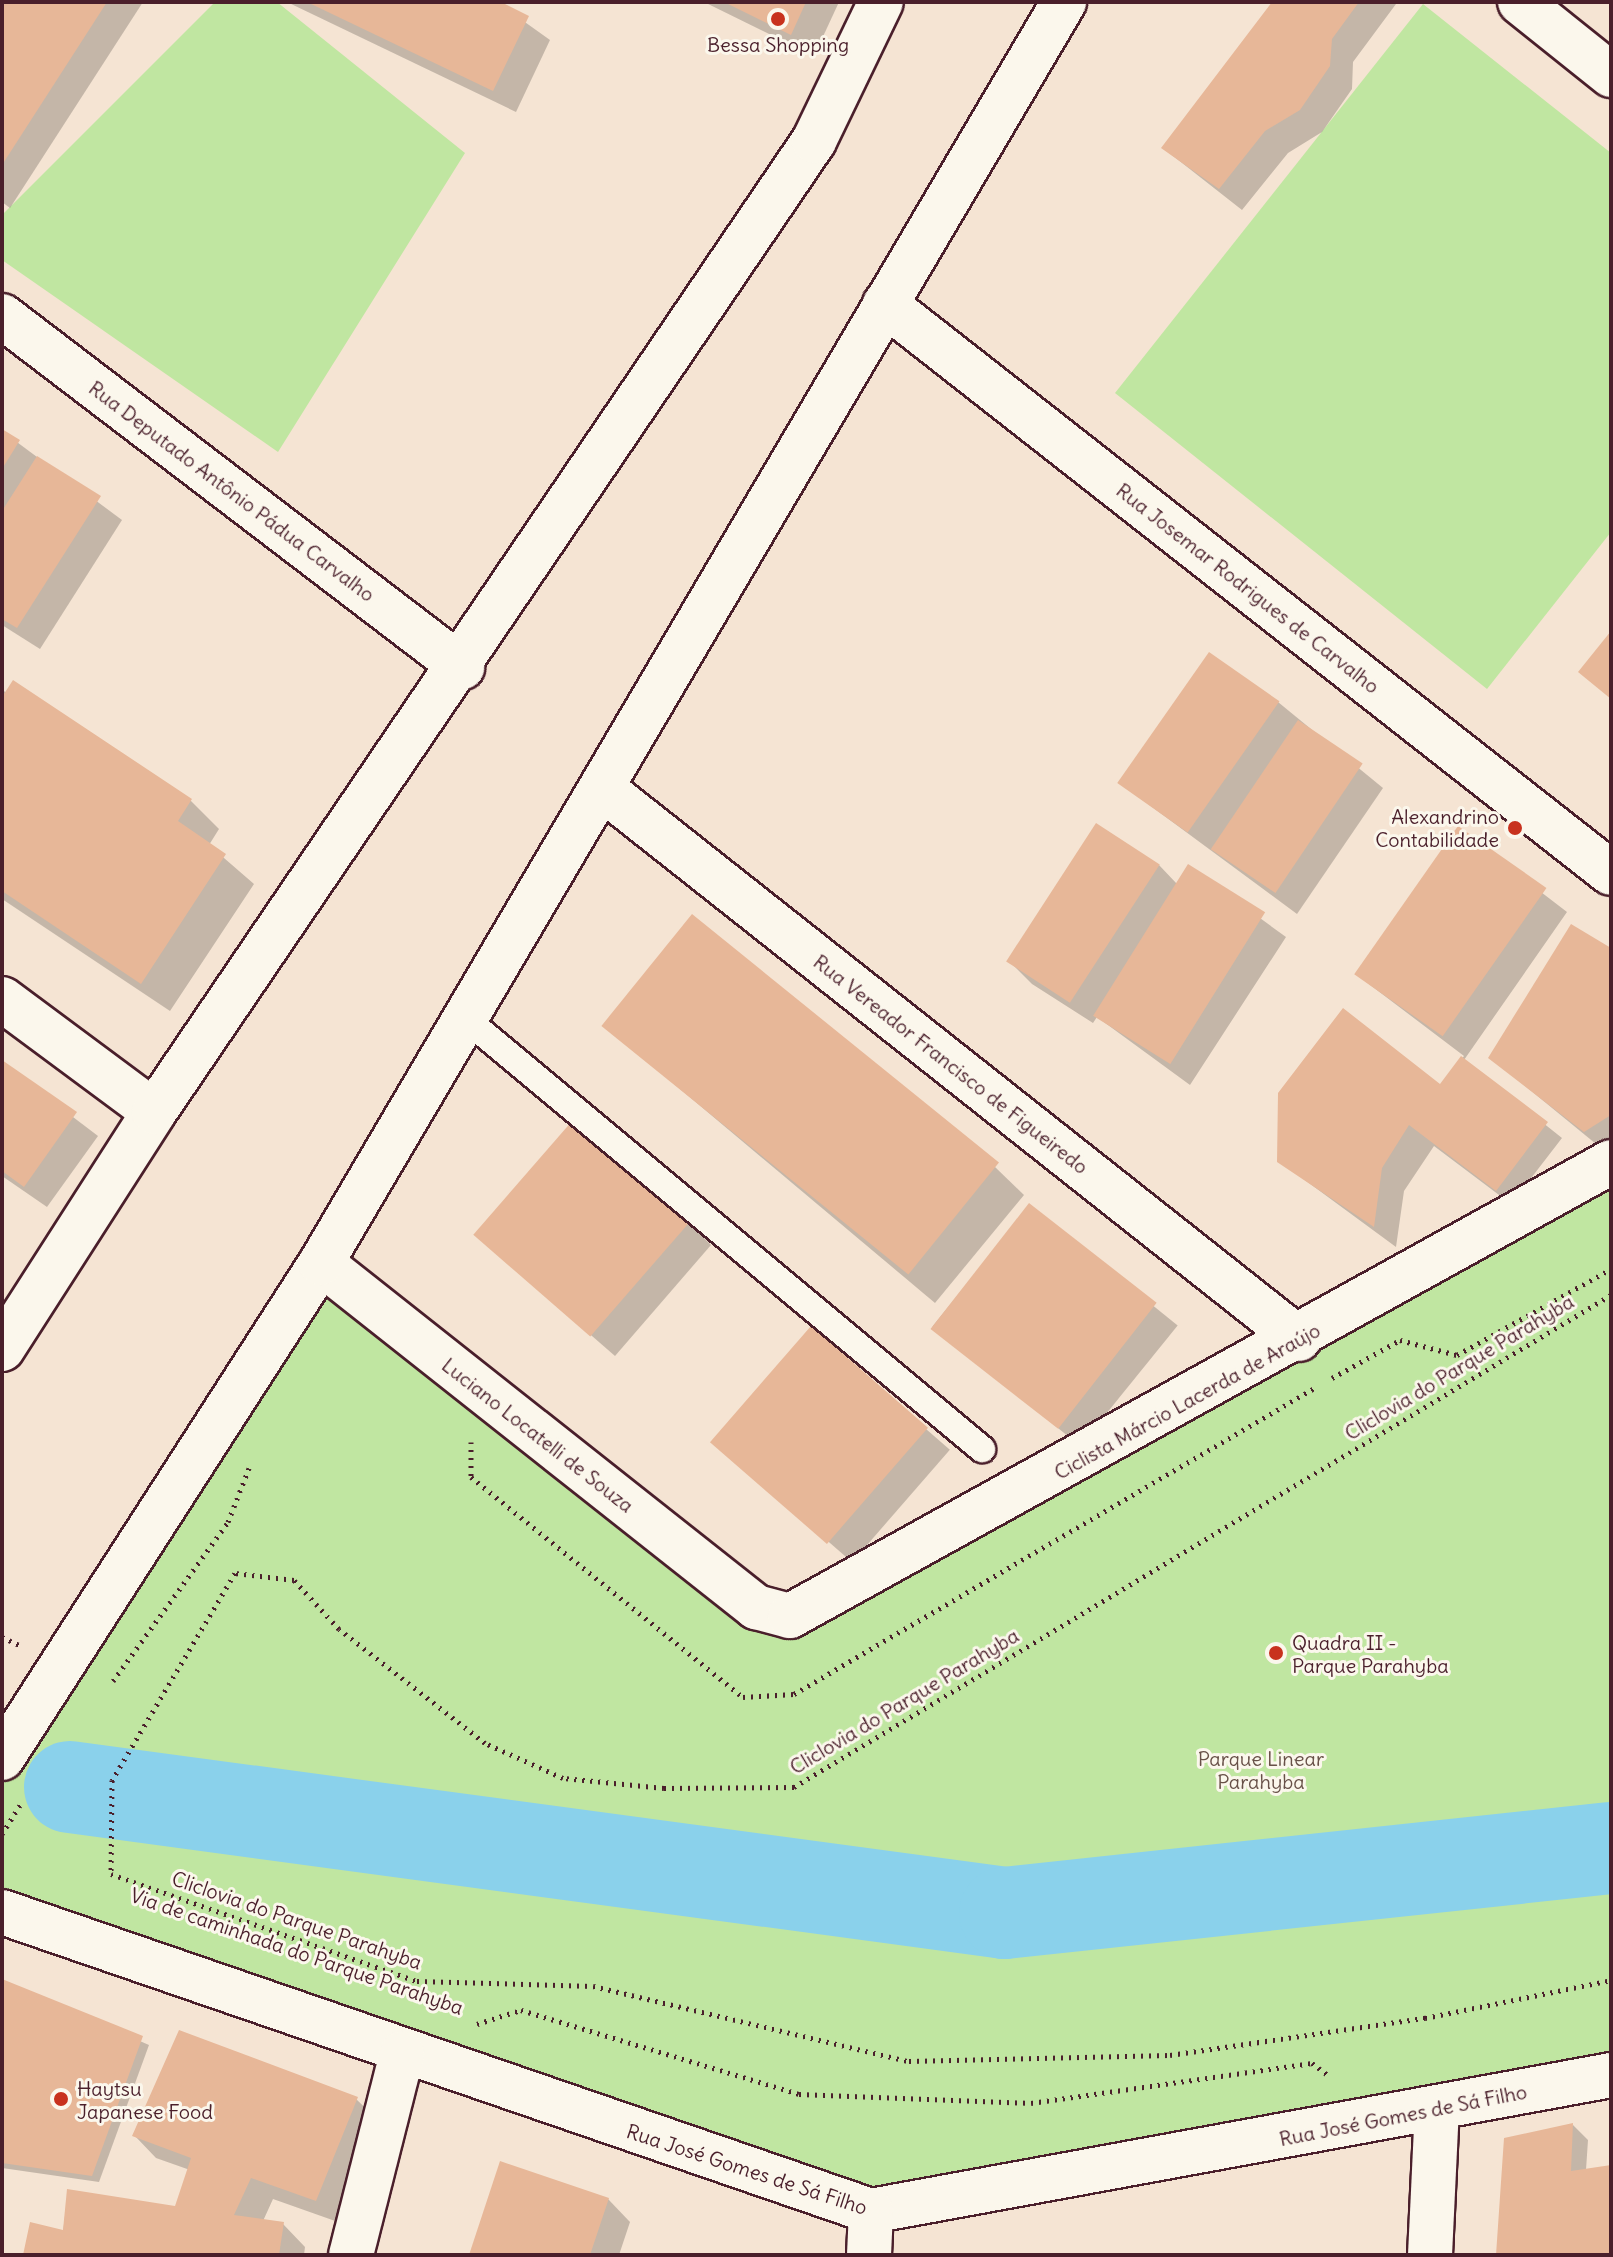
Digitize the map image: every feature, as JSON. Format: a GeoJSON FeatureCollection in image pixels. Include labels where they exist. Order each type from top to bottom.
{"type":"FeatureCollection","features":[{"type":"Feature","properties":{"kind":"street"},"geometry":{"type":"LineString","coordinates":[[2,1349],[154,1112],[462,667],[814,141],[881,2]]}},
{"type":"Feature","properties":{"kind":"street"},"geometry":{"type":"LineString","coordinates":[[2,1758],[321,1263],[1064,2]]}},
{"type":"Feature","properties":{"kind":"street"},"geometry":{"type":"LineString","coordinates":[[1520,2],[1611,75]]}},
{"type":"Feature","properties":{"kind":"street","name":"Rua Josemar Rodrigues de Carvalho"},"geometry":{"type":"LineString","coordinates":[[885,304],[1611,873]]}},
{"type":"Feature","properties":{"kind":"street","name":"Rua Deputado Antônio Pádua Carvalho"},"geometry":{"type":"LineString","coordinates":[[2,316],[462,667]]}},
{"type":"Feature","properties":{"kind":"street","name":"Rua Vereador Francisco de Figueiredo"},"geometry":{"type":"LineString","coordinates":[[603,789],[1299,1339]]}},
{"type":"Feature","properties":{"kind":"street"},"geometry":{"type":"LineString","coordinates":[[2,999],[154,1112]]}},
{"type":"Feature","properties":{"kind":"street","name":"Ciclista Márcio Lacerda de Araújo"},"geometry":{"type":"LineString","coordinates":[[756,1607],[790,1616],[821,1605],[1611,1162]]}},
{"type":"Feature","properties":{"kind":"street","name":"Luciano Locatelli de Souza"},"geometry":{"type":"LineString","coordinates":[[321,1263],[756,1607]]}},
{"type":"Feature","properties":{"kind":"street","name":"Rua José Gomes de Sá Filho"},"geometry":{"type":"LineString","coordinates":[[2,1912],[402,2053],[871,2211],[1611,2075]]}},
{"type":"Feature","properties":{"kind":"street"},"geometry":{"type":"LineString","coordinates":[[351,2255],[402,2053]]}},
{"type":"Feature","properties":{"kind":"street"},"geometry":{"type":"LineString","coordinates":[[1430,2255],[1437,2108]]}},
{"type":"Feature","properties":{"kind":"street"},"geometry":{"type":"LineString","coordinates":[[869,2255],[871,2211]]}},
{"type":"Feature","properties":{"kind":"lane"},"geometry":{"type":"LineString","coordinates":[[466,1019],[982,1449]]}},
{"type":"Feature","properties":{"kind":"path","name":"Cliclovia do Parque Parahyba"},"geometry":{"type":"LineString","coordinates":[[1611,1295],[794,1787],[664,1788],[563,1778],[485,1743],[339,1629],[294,1580],[235,1573],[112,1780],[111,1874],[417,1981],[593,1986],[909,2061],[1170,2055],[1425,2018],[1611,1980]]}},
{"type":"Feature","properties":{"kind":"path","name":"Via de caminhada do Parque Parahyba"},"geometry":{"type":"LineString","coordinates":[[462,2028],[521,2010],[799,2094],[1031,2103],[1312,2063],[1337,2082]]}},
{"type":"Feature","properties":{"kind":"green space"},"geometry":{"type":"Polygon","coordinates":[[[215,2],[277,2],[465,153],[278,452],[2,260],[2,215],[215,2]]]}},
{"type":"Feature","properties":{"kind":"green space"},"geometry":{"type":"Polygon","coordinates":[[[1423,4],[1611,153],[1611,532],[1487,689],[1115,393],[1423,4]]]}},
{"type":"Feature","properties":{"kind":"green space","name":"Parque Linear Parahyba"},"geometry":{"type":"Polygon","coordinates":[[[1611,1171],[1611,2064],[883,2212],[2,1900],[2,1765],[315,1271],[786,1637],[1611,1171]]]}},
{"type":"Feature","properties":{"kind":"building"},"geometry":{"type":"Polygon","coordinates":[[[2,2],[107,2],[2,165],[2,2]]]}},
{"type":"Feature","properties":{"kind":"building"},"geometry":{"type":"Polygon","coordinates":[[[307,2],[501,2],[529,16],[493,91],[307,2]]]}},
{"type":"Feature","properties":{"kind":"building","name":"Bessa Shopping"},"geometry":{"type":"Polygon","coordinates":[[[724,2],[806,2],[791,35],[724,2]]]}},
{"type":"Feature","properties":{"kind":"building"},"geometry":{"type":"Polygon","coordinates":[[[1272,2],[1359,2],[1332,39],[1330,66],[1300,110],[1265,131],[1219,189],[1161,148],[1272,2]]]}},
{"type":"Feature","properties":{"kind":"building"},"geometry":{"type":"Polygon","coordinates":[[[2,429],[20,440],[2,469],[2,429]]]}},
{"type":"Feature","properties":{"kind":"building"},"geometry":{"type":"Polygon","coordinates":[[[37,456],[101,496],[17,628],[2,619],[2,511],[37,456]]]}},
{"type":"Feature","properties":{"kind":"building"},"geometry":{"type":"Polygon","coordinates":[[[1611,631],[1611,699],[1578,672],[1611,631]]]}},
{"type":"Feature","properties":{"kind":"building"},"geometry":{"type":"Polygon","coordinates":[[[1209,652],[1279,701],[1188,832],[1117,783],[1209,652]]]}},
{"type":"Feature","properties":{"kind":"building"},"geometry":{"type":"Polygon","coordinates":[[[13,680],[192,799],[178,821],[226,854],[141,984],[2,891],[2,697],[13,680]]]}},
{"type":"Feature","properties":{"kind":"building"},"geometry":{"type":"Polygon","coordinates":[[[1298,720],[1363,764],[1275,893],[1211,849],[1298,720]]]}},
{"type":"Feature","properties":{"kind":"building"},"geometry":{"type":"Polygon","coordinates":[[[1096,823],[1160,864],[1070,1003],[1006,961],[1096,823]]]}},
{"type":"Feature","properties":{"kind":"building"},"geometry":{"type":"Polygon","coordinates":[[[1458,826],[1546,888],[1443,1036],[1354,974],[1458,826]]]}},
{"type":"Feature","properties":{"kind":"building"},"geometry":{"type":"Polygon","coordinates":[[[1188,864],[1265,912],[1170,1064],[1093,1016],[1188,864]]]}},
{"type":"Feature","properties":{"kind":"building"},"geometry":{"type":"Polygon","coordinates":[[[692,914],[999,1163],[908,1274],[601,1026],[692,914]]]}},
{"type":"Feature","properties":{"kind":"building"},"geometry":{"type":"Polygon","coordinates":[[[1571,924],[1611,948],[1611,1115],[1584,1132],[1488,1058],[1571,924]]]}},
{"type":"Feature","properties":{"kind":"building"},"geometry":{"type":"Polygon","coordinates":[[[1343,1008],[1440,1084],[1461,1056],[1548,1122],[1496,1191],[1409,1125],[1382,1168],[1374,1227],[1277,1162],[1278,1093],[1343,1008]]]}},
{"type":"Feature","properties":{"kind":"building"},"geometry":{"type":"Polygon","coordinates":[[[2,1060],[77,1112],[24,1187],[2,1171],[2,1060]]]}},
{"type":"Feature","properties":{"kind":"building"},"geometry":{"type":"Polygon","coordinates":[[[573,1120],[690,1222],[590,1336],[473,1235],[573,1120]]]}},
{"type":"Feature","properties":{"kind":"building"},"geometry":{"type":"Polygon","coordinates":[[[1029,1203],[1157,1303],[1058,1429],[930,1329],[1029,1203]]]}},
{"type":"Feature","properties":{"kind":"building"},"geometry":{"type":"Polygon","coordinates":[[[811,1326],[928,1428],[827,1544],[710,1442],[811,1326]]]}},
{"type":"Feature","properties":{"kind":"building","name":"Haytsu Japanese Food"},"geometry":{"type":"Polygon","coordinates":[[[2,1979],[143,2036],[92,2176],[2,2163],[2,1979]]]}},
{"type":"Feature","properties":{"kind":"building"},"geometry":{"type":"Polygon","coordinates":[[[179,2030],[358,2097],[316,2201],[251,2178],[234,2215],[284,2222],[279,2255],[23,2255],[30,2222],[63,2230],[67,2189],[175,2206],[191,2158],[132,2136],[179,2030]]]}},
{"type":"Feature","properties":{"kind":"building"},"geometry":{"type":"Polygon","coordinates":[[[1573,2123],[1571,2171],[1611,2165],[1611,2255],[1496,2255],[1504,2138],[1573,2123]]]}},
{"type":"Feature","properties":{"kind":"building"},"geometry":{"type":"Polygon","coordinates":[[[500,2161],[609,2198],[590,2255],[469,2255],[500,2161]]]}},
{"type":"Feature","properties":{"kind":"waterway"},"geometry":{"type":"LineString","coordinates":[[70,1787],[1005,1913],[1611,1848]]}},
{"type":"Feature","properties":{"kind":"place","name":"Bessa Shopping"},"geometry":{"type":"Point","coordinates":[778,19]}},
{"type":"Feature","properties":{"kind":"place","name":"Alexandrino Contabilidade"},"geometry":{"type":"Point","coordinates":[1515,828]}},
{"type":"Feature","properties":{"kind":"place","name":"Quadra II - Parque Parahyba"},"geometry":{"type":"Point","coordinates":[1276,1653]}},
{"type":"Feature","properties":{"kind":"place","name":"Haytsu Japanese Food"},"geometry":{"type":"Point","coordinates":[61,2099]}}]}
